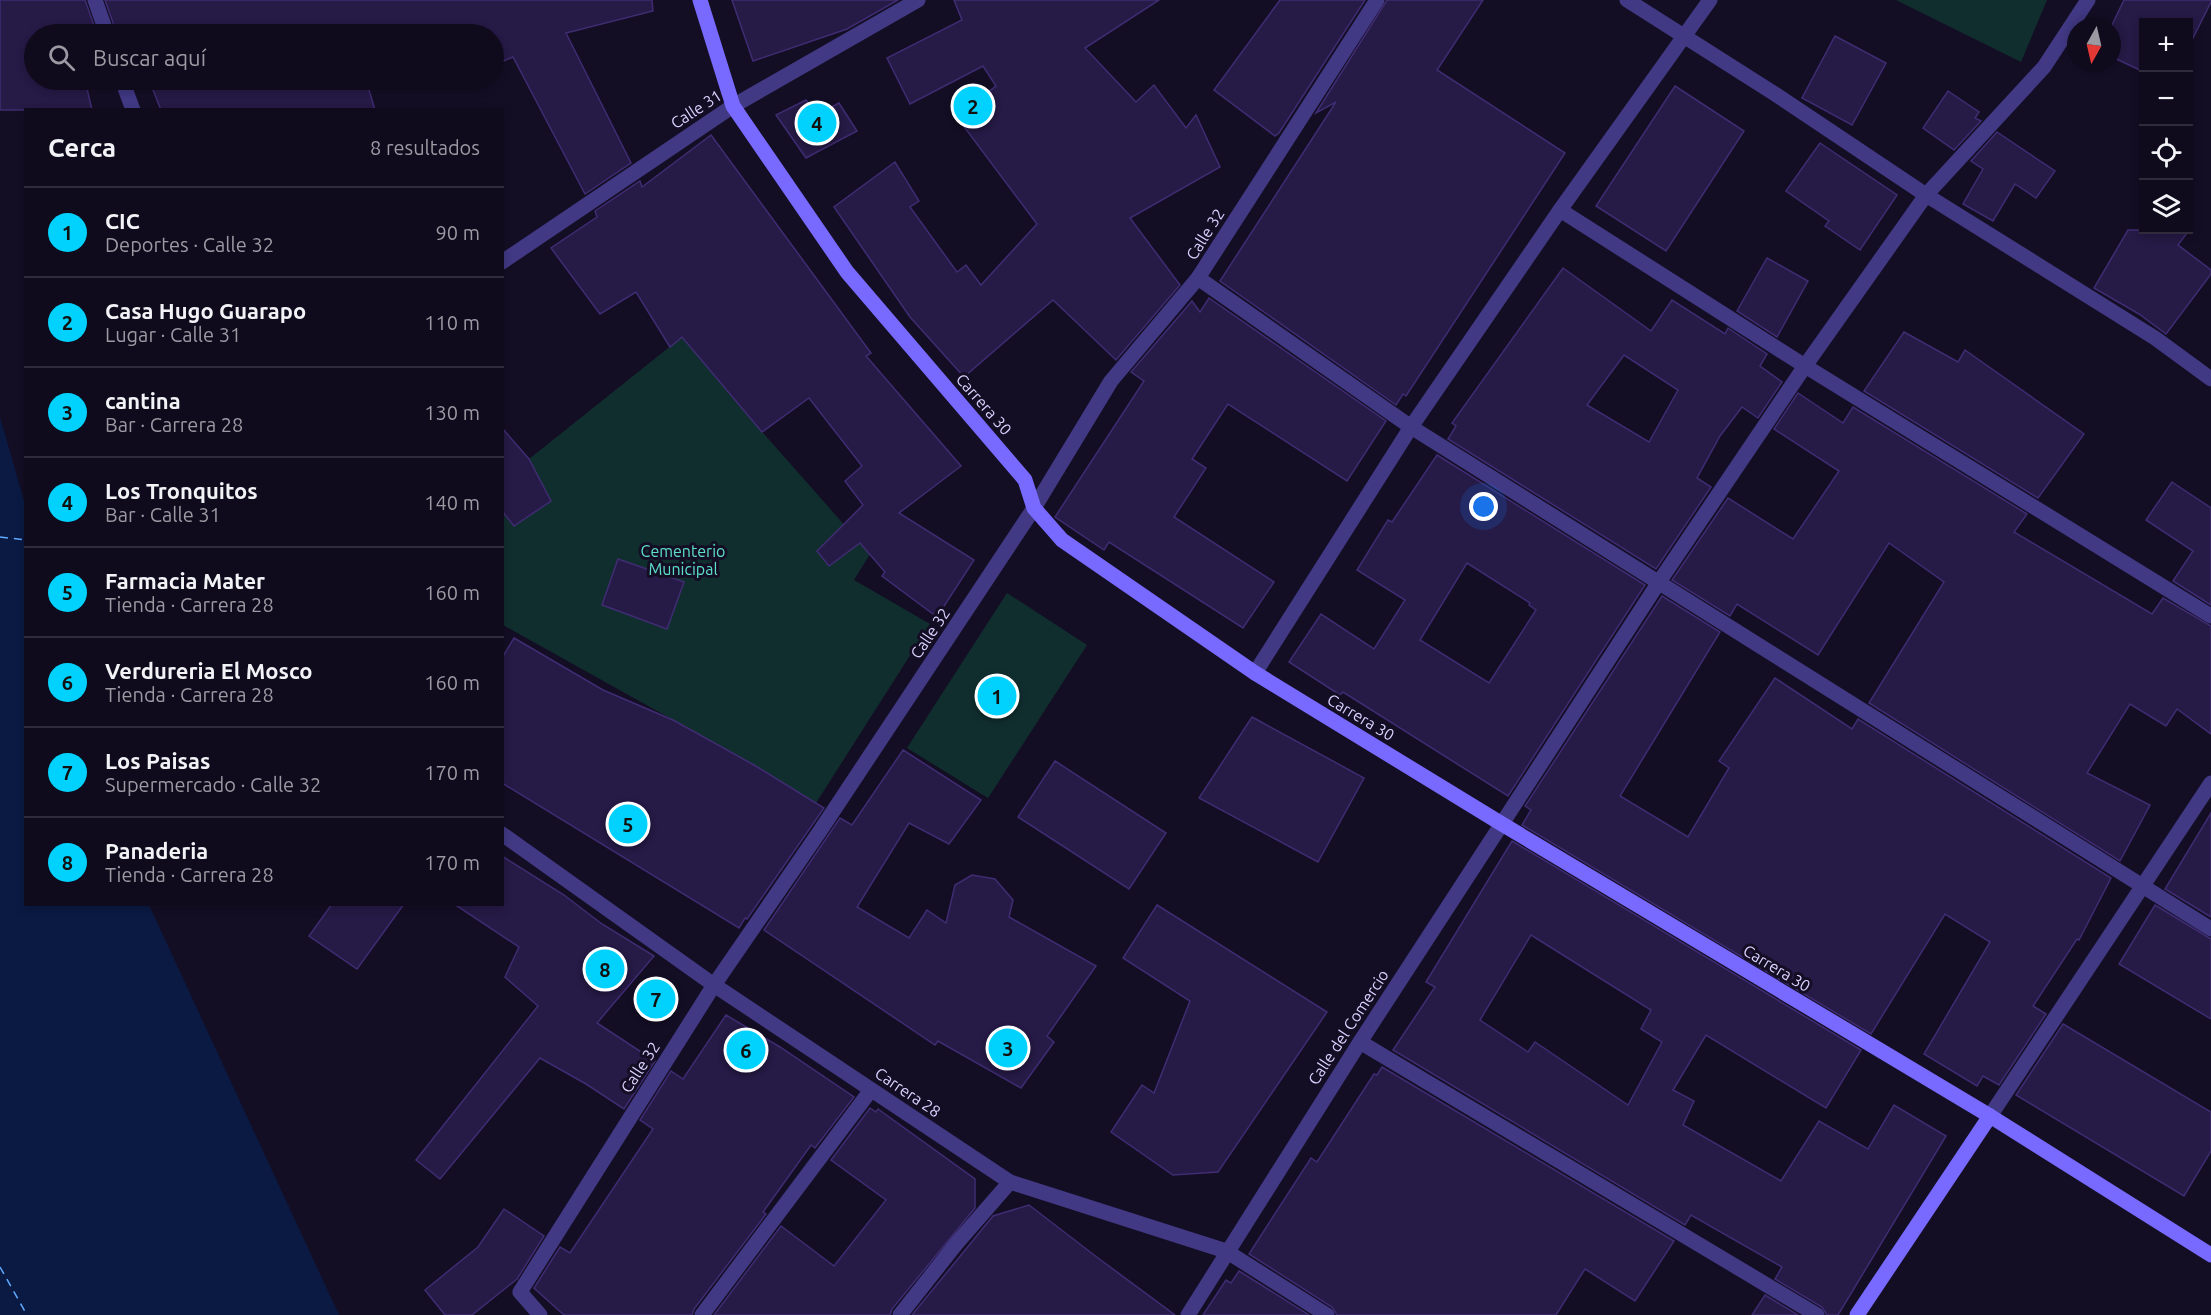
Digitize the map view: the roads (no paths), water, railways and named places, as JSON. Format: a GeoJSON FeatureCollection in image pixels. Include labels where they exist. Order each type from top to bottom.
{"type":"FeatureCollection","features":[{"type":"Feature","properties":{"kind":"main road","name":"Carrera 30"},"geometry":{"type":"LineString","coordinates":[[700,0],[733,106],[847,272],[1025,480],[1034,508],[1062,540],[1255,673],[1502,824],[1990,1116],[2211,1254]]}},
{"type":"Feature","properties":{"kind":"main road"},"geometry":{"type":"LineString","coordinates":[[1857,1315],[1990,1116]]}},
{"type":"Feature","properties":{"kind":"street"},"geometry":{"type":"LineString","coordinates":[[95,0],[103,24]]}},
{"type":"Feature","properties":{"kind":"street","name":"Calle 31"},"geometry":{"type":"LineString","coordinates":[[504,261],[733,106],[918,0]]}},
{"type":"Feature","properties":{"kind":"street","name":"Calle 32"},"geometry":{"type":"LineString","coordinates":[[540,1315],[520,1292],[714,985],[820,831],[1034,508],[1111,381],[1198,278],[1377,0]]}},
{"type":"Feature","properties":{"kind":"street"},"geometry":{"type":"LineString","coordinates":[[1627,0],[1926,195],[2155,338],[2211,379]]}},
{"type":"Feature","properties":{"kind":"street"},"geometry":{"type":"LineString","coordinates":[[1255,673],[1411,427],[1560,210],[1710,0]]}},
{"type":"Feature","properties":{"kind":"street","name":"Calle del Comercio"},"geometry":{"type":"LineString","coordinates":[[1188,1315],[1226,1251],[1360,1042],[1659,582],[1804,366],[1926,195],[2044,68],[2088,0]]}},
{"type":"Feature","properties":{"kind":"street"},"geometry":{"type":"LineString","coordinates":[[126,90],[132,108]]}},
{"type":"Feature","properties":{"kind":"street"},"geometry":{"type":"LineString","coordinates":[[1560,210],[1804,366],[2211,616]]}},
{"type":"Feature","properties":{"kind":"street"},"geometry":{"type":"LineString","coordinates":[[1198,278],[1411,427],[2211,929]]}},
{"type":"Feature","properties":{"kind":"street"},"geometry":{"type":"LineString","coordinates":[[1990,1116],[2211,783]]}},
{"type":"Feature","properties":{"kind":"street","name":"Carrera 28"},"geometry":{"type":"LineString","coordinates":[[504,835],[714,985],[1010,1182],[1226,1251],[1327,1315]]}},
{"type":"Feature","properties":{"kind":"street"},"geometry":{"type":"LineString","coordinates":[[1360,1042],[1817,1315]]}},
{"type":"Feature","properties":{"kind":"street"},"geometry":{"type":"LineString","coordinates":[[702,1315],[871,1090]]}},
{"type":"Feature","properties":{"kind":"street"},"geometry":{"type":"LineString","coordinates":[[900,1315],[956,1244],[1010,1182]]}},
{"type":"Feature","properties":{"kind":"water"},"geometry":{"type":"Polygon","coordinates":[[[0,417],[24,501],[24,906],[149,906],[339,1315],[0,1315],[0,417]]]}},
{"type":"Feature","properties":{"kind":"place","name":"Casa Hugo Guarapo"},"geometry":{"type":"Point","coordinates":[973,106]}},
{"type":"Feature","properties":{"kind":"place","name":"Los Tronquitos"},"geometry":{"type":"Point","coordinates":[817,123]}},
{"type":"Feature","properties":{"kind":"place","name":"CIC"},"geometry":{"type":"Point","coordinates":[997,696]}},
{"type":"Feature","properties":{"kind":"place","name":"Farmacia Mater"},"geometry":{"type":"Point","coordinates":[628,824]}},
{"type":"Feature","properties":{"kind":"place","name":"Panaderia"},"geometry":{"type":"Point","coordinates":[605,969]}},
{"type":"Feature","properties":{"kind":"place","name":"Los Paisas"},"geometry":{"type":"Point","coordinates":[656,999]}},
{"type":"Feature","properties":{"kind":"place","name":"cantina"},"geometry":{"type":"Point","coordinates":[1008,1048]}},
{"type":"Feature","properties":{"kind":"place","name":"Verdureria El Mosco"},"geometry":{"type":"Point","coordinates":[746,1050]}},
{"type":"Feature","properties":{"kind":"park label","name":"Cementerio Municipal"},"geometry":{"type":"Point","coordinates":[683,560]}}]}
